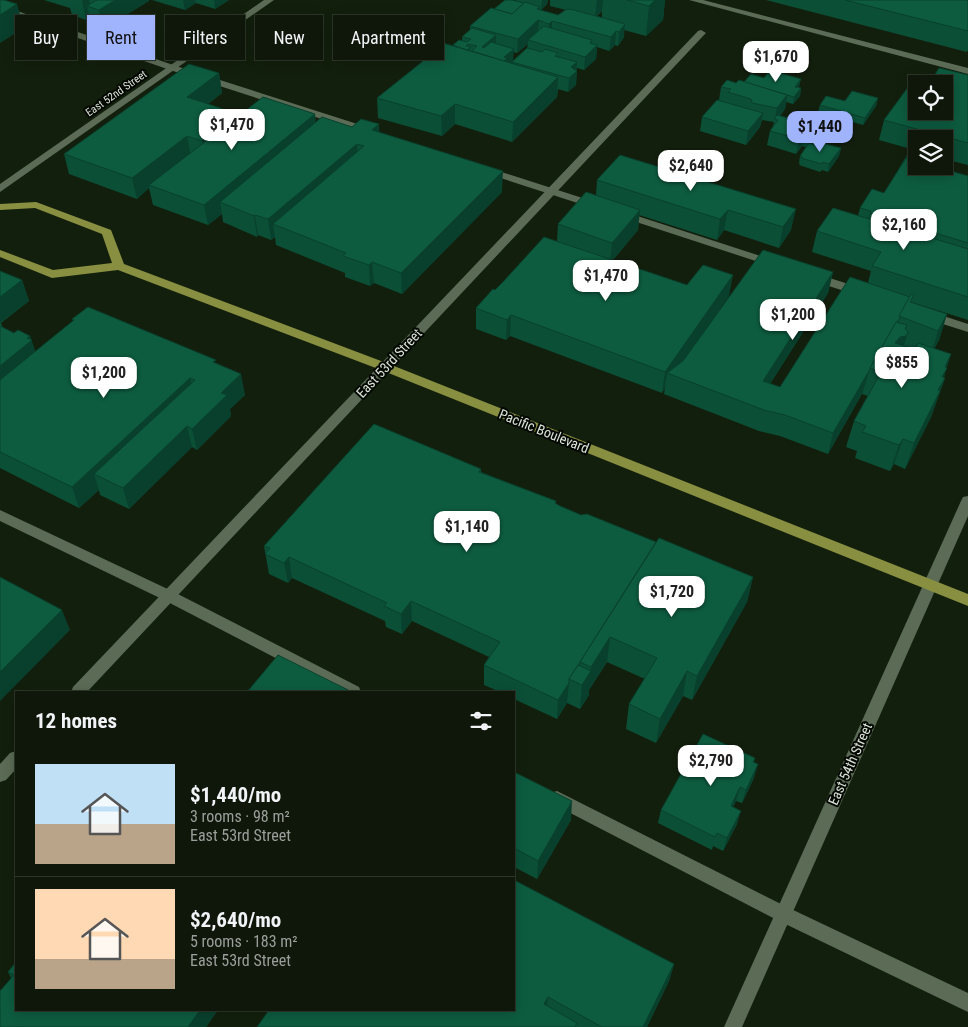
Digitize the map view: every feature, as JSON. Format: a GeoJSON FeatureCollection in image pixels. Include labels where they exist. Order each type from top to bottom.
{"type":"FeatureCollection","features":[{"type":"Feature","properties":{"kind":"main road"},"geometry":{"type":"LineString","coordinates":[[0,207],[36,205],[107,232],[119,266]]}},
{"type":"Feature","properties":{"kind":"main road","name":"Pacific Boulevard"},"geometry":{"type":"LineString","coordinates":[[0,253],[52,274],[119,266],[385,367],[968,600]]}},
{"type":"Feature","properties":{"kind":"street","name":"East 52nd Street"},"geometry":{"type":"LineString","coordinates":[[0,189],[270,0]]}},
{"type":"Feature","properties":{"kind":"street"},"geometry":{"type":"LineString","coordinates":[[693,0],[968,71]]}},
{"type":"Feature","properties":{"kind":"street"},"geometry":{"type":"LineString","coordinates":[[0,8],[173,68],[381,135]]}},
{"type":"Feature","properties":{"kind":"street","name":"East 53rd Street"},"geometry":{"type":"LineString","coordinates":[[79,691],[700,33]]}},
{"type":"Feature","properties":{"kind":"street"},"geometry":{"type":"LineString","coordinates":[[476,166],[788,268]]}},
{"type":"Feature","properties":{"kind":"street"},"geometry":{"type":"LineString","coordinates":[[807,274],[873,296]]}},
{"type":"Feature","properties":{"kind":"street"},"geometry":{"type":"LineString","coordinates":[[921,312],[968,328]]}},
{"type":"Feature","properties":{"kind":"street","name":"East 54th Street"},"geometry":{"type":"LineString","coordinates":[[733,1027],[968,501]]}},
{"type":"Feature","properties":{"kind":"street"},"geometry":{"type":"LineString","coordinates":[[0,515],[169,596],[352,691]]}},
{"type":"Feature","properties":{"kind":"street"},"geometry":{"type":"LineString","coordinates":[[0,775],[15,759]]}},
{"type":"Feature","properties":{"kind":"street"},"geometry":{"type":"LineString","coordinates":[[540,789],[783,914],[968,1003]]}},
{"type":"Feature","properties":{"kind":"building"},"geometry":{"type":"Polygon","coordinates":[[[0,0],[4,0],[17,4],[0,15],[0,0]]]}},
{"type":"Feature","properties":{"kind":"building"},"geometry":{"type":"Polygon","coordinates":[[[97,0],[115,0],[99,10],[87,6],[97,0]]]}},
{"type":"Feature","properties":{"kind":"building"},"geometry":{"type":"Polygon","coordinates":[[[505,0],[524,3],[512,14],[494,9],[505,0]]]}},
{"type":"Feature","properties":{"kind":"building"},"geometry":{"type":"Polygon","coordinates":[[[627,0],[655,0],[649,6],[627,0]]]}},
{"type":"Feature","properties":{"kind":"building"},"geometry":{"type":"Polygon","coordinates":[[[845,0],[968,0],[968,31],[845,0]]]}},
{"type":"Feature","properties":{"kind":"building"},"geometry":{"type":"Polygon","coordinates":[[[525,2],[540,7],[537,9],[558,15],[567,9],[625,24],[619,32],[616,31],[611,37],[552,21],[549,24],[538,20],[518,39],[470,26],[491,8],[512,14],[525,2]]]}},
{"type":"Feature","properties":{"kind":"building"},"geometry":{"type":"Polygon","coordinates":[[[544,26],[592,40],[590,43],[597,45],[585,57],[528,40],[544,26]]]}},
{"type":"Feature","properties":{"kind":"building"},"geometry":{"type":"Polygon","coordinates":[[[472,28],[496,35],[482,47],[484,48],[491,42],[514,49],[504,57],[507,58],[504,61],[472,51],[477,46],[468,44],[466,46],[471,47],[467,50],[453,45],[459,40],[467,42],[471,39],[462,37],[472,28]]]}},
{"type":"Feature","properties":{"kind":"building"},"geometry":{"type":"Polygon","coordinates":[[[444,43],[558,77],[513,122],[455,104],[441,116],[377,98],[424,60],[444,60],[444,43]]]}},
{"type":"Feature","properties":{"kind":"building"},"geometry":{"type":"Polygon","coordinates":[[[527,48],[542,52],[545,49],[558,53],[555,56],[577,62],[571,67],[577,71],[569,78],[512,62],[527,48]]]}},
{"type":"Feature","properties":{"kind":"building"},"geometry":{"type":"Polygon","coordinates":[[[189,64],[219,73],[187,97],[223,109],[218,113],[233,117],[202,141],[187,136],[132,178],[64,154],[189,64]]]}},
{"type":"Feature","properties":{"kind":"building"},"geometry":{"type":"Polygon","coordinates":[[[939,68],[968,75],[968,143],[953,139],[953,130],[921,130],[884,120],[908,87],[908,120],[953,120],[953,75],[935,75],[939,68]]]}},
{"type":"Feature","properties":{"kind":"building"},"geometry":{"type":"Polygon","coordinates":[[[770,70],[801,79],[795,87],[801,88],[794,97],[744,82],[751,74],[764,78],[770,70]]]}},
{"type":"Feature","properties":{"kind":"building"},"geometry":{"type":"Polygon","coordinates":[[[727,80],[736,83],[739,80],[787,95],[777,108],[752,103],[751,99],[728,92],[731,89],[721,87],[727,80]]]}},
{"type":"Feature","properties":{"kind":"building"},"geometry":{"type":"Polygon","coordinates":[[[852,91],[878,98],[865,118],[820,105],[826,96],[845,101],[852,91]]]}},
{"type":"Feature","properties":{"kind":"building"},"geometry":{"type":"Polygon","coordinates":[[[263,97],[315,114],[204,205],[149,185],[263,97]]]}},
{"type":"Feature","properties":{"kind":"building"},"geometry":{"type":"Polygon","coordinates":[[[717,100],[763,113],[748,131],[702,117],[717,100]]]}},
{"type":"Feature","properties":{"kind":"building"},"geometry":{"type":"Polygon","coordinates":[[[777,115],[823,128],[818,135],[805,131],[799,139],[770,131],[778,120],[774,119],[777,115]]]}},
{"type":"Feature","properties":{"kind":"building"},"geometry":{"type":"Polygon","coordinates":[[[322,117],[352,127],[361,119],[379,124],[372,130],[503,171],[401,273],[372,262],[369,265],[343,256],[346,253],[273,224],[364,146],[357,144],[268,219],[254,216],[220,202],[322,117]]]}},
{"type":"Feature","properties":{"kind":"building"},"geometry":{"type":"Polygon","coordinates":[[[818,142],[841,148],[829,164],[823,162],[822,164],[801,158],[802,156],[800,156],[809,143],[815,145],[818,142]]]}},
{"type":"Feature","properties":{"kind":"building"},"geometry":{"type":"Polygon","coordinates":[[[620,155],[796,209],[783,227],[728,210],[720,219],[597,180],[620,155]]]}},
{"type":"Feature","properties":{"kind":"building"},"geometry":{"type":"Polygon","coordinates":[[[906,158],[908,159],[908,175],[953,175],[953,172],[968,176],[968,243],[870,213],[871,211],[860,208],[872,189],[884,193],[906,158]]]}},
{"type":"Feature","properties":{"kind":"building"},"geometry":{"type":"Polygon","coordinates":[[[586,192],[640,210],[612,243],[558,224],[586,192]]]}},
{"type":"Feature","properties":{"kind":"building"},"geometry":{"type":"Polygon","coordinates":[[[833,208],[968,249],[968,297],[872,266],[881,252],[817,231],[833,208]]]}},
{"type":"Feature","properties":{"kind":"building"},"geometry":{"type":"Polygon","coordinates":[[[544,237],[687,285],[703,265],[733,275],[665,372],[511,315],[507,320],[476,308],[544,237]]]}},
{"type":"Feature","properties":{"kind":"building"},"geometry":{"type":"Polygon","coordinates":[[[763,250],[833,272],[763,381],[780,387],[850,277],[910,297],[833,433],[785,415],[764,410],[667,373],[683,361],[763,250]]]}},
{"type":"Feature","properties":{"kind":"building"},"geometry":{"type":"Polygon","coordinates":[[[0,271],[22,280],[0,297],[0,271]]]}},
{"type":"Feature","properties":{"kind":"building"},"geometry":{"type":"Polygon","coordinates":[[[911,294],[914,295],[910,302],[947,314],[938,331],[899,316],[911,294]]]}},
{"type":"Feature","properties":{"kind":"building"},"geometry":{"type":"Polygon","coordinates":[[[88,307],[216,360],[213,362],[241,374],[221,393],[227,395],[192,429],[187,426],[123,488],[94,474],[195,380],[190,378],[72,487],[0,452],[0,380],[88,307]]]}},
{"type":"Feature","properties":{"kind":"building"},"geometry":{"type":"Polygon","coordinates":[[[896,322],[907,325],[905,329],[908,332],[906,336],[900,337],[895,343],[908,347],[905,351],[913,353],[918,343],[951,354],[942,377],[945,378],[938,390],[940,391],[914,443],[903,439],[899,445],[862,432],[866,426],[854,421],[881,372],[870,368],[896,322]]]}},
{"type":"Feature","properties":{"kind":"building"},"geometry":{"type":"Polygon","coordinates":[[[0,326],[14,333],[18,330],[30,336],[27,338],[32,340],[0,366],[0,326]]]}},
{"type":"Feature","properties":{"kind":"building"},"geometry":{"type":"Polygon","coordinates":[[[374,424],[481,469],[479,472],[556,501],[555,503],[560,506],[581,515],[587,514],[656,542],[569,679],[569,683],[558,700],[484,665],[500,642],[411,601],[401,614],[384,606],[387,603],[289,557],[284,563],[265,554],[270,548],[264,546],[374,424]]]}},
{"type":"Feature","properties":{"kind":"building"},"geometry":{"type":"Polygon","coordinates":[[[659,538],[753,577],[697,676],[687,671],[660,719],[629,704],[657,658],[610,637],[591,667],[580,662],[659,538]]]}},
{"type":"Feature","properties":{"kind":"building"},"geometry":{"type":"Polygon","coordinates":[[[0,577],[62,610],[0,672],[0,577]]]}},
{"type":"Feature","properties":{"kind":"building"},"geometry":{"type":"Polygon","coordinates":[[[278,655],[350,691],[248,691],[278,655]]]}},
{"type":"Feature","properties":{"kind":"building"},"geometry":{"type":"Polygon","coordinates":[[[578,665],[591,671],[582,685],[569,679],[578,665]]]}},
{"type":"Feature","properties":{"kind":"building"},"geometry":{"type":"Polygon","coordinates":[[[703,734],[755,758],[753,762],[758,764],[746,790],[740,787],[731,806],[741,811],[727,838],[717,833],[715,837],[661,810],[703,734]]]}},
{"type":"Feature","properties":{"kind":"building"},"geometry":{"type":"Polygon","coordinates":[[[515,772],[572,801],[538,861],[515,849],[515,772]]]}},
{"type":"Feature","properties":{"kind":"building"},"geometry":{"type":"Polygon","coordinates":[[[515,881],[674,964],[643,1027],[602,1027],[548,997],[544,1004],[577,1023],[575,1027],[257,1027],[268,1011],[515,1011],[515,881]]]}},
{"type":"Feature","properties":{"kind":"building"},"geometry":{"type":"Polygon","coordinates":[[[15,963],[15,1011],[199,1011],[188,1027],[0,1027],[0,991],[14,975],[8,972],[15,963]]]}}]}
